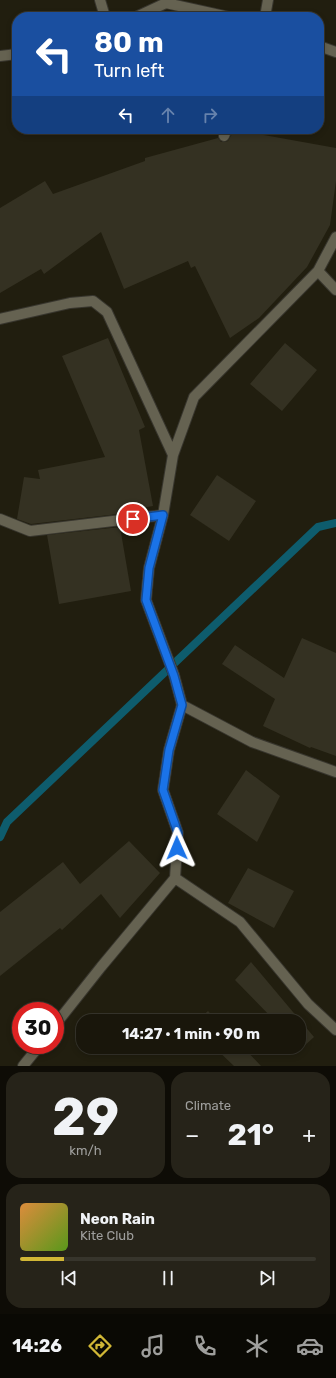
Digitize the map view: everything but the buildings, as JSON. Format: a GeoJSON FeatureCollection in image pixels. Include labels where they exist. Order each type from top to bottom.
{"type":"FeatureCollection","features":[{"type":"Feature","properties":{"kind":"street"},"geometry":{"type":"LineString","coordinates":[[100,0],[104,12]]}},
{"type":"Feature","properties":{"kind":"street"},"geometry":{"type":"LineString","coordinates":[[266,12],[268,0]]}},
{"type":"Feature","properties":{"kind":"street"},"geometry":{"type":"LineString","coordinates":[[147,12],[166,3],[206,12]]}},
{"type":"Feature","properties":{"kind":"street"},"geometry":{"type":"LineString","coordinates":[[324,48],[336,52]]}},
{"type":"Feature","properties":{"kind":"street"},"geometry":{"type":"LineString","coordinates":[[0,56],[12,55]]}},
{"type":"Feature","properties":{"kind":"street"},"geometry":{"type":"LineString","coordinates":[[64,1014],[174,878],[178,833],[163,790],[169,750],[182,705],[174,676],[146,600],[149,568],[163,515],[173,455],[194,397],[318,271],[336,237]]}},
{"type":"Feature","properties":{"kind":"street"},"geometry":{"type":"LineString","coordinates":[[318,271],[336,290]]}},
{"type":"Feature","properties":{"kind":"street"},"geometry":{"type":"LineString","coordinates":[[0,319],[70,303],[93,301],[107,312],[173,455]]}},
{"type":"Feature","properties":{"kind":"street"},"geometry":{"type":"LineString","coordinates":[[0,520],[30,531],[163,515]]}},
{"type":"Feature","properties":{"kind":"street"},"geometry":{"type":"LineString","coordinates":[[182,705],[252,742],[336,772]]}},
{"type":"Feature","properties":{"kind":"street"},"geometry":{"type":"LineString","coordinates":[[174,878],[240,922],[308,1004],[336,1030]]}},
{"type":"Feature","properties":{"kind":"street"},"geometry":{"type":"LineString","coordinates":[[23,1066],[33,1054]]}},
{"type":"Feature","properties":{"kind":"waterway"},"geometry":{"type":"LineString","coordinates":[[0,837],[7,822],[318,527],[336,523]]}},
{"type":"Feature","properties":{"kind":"route"},"geometry":{"type":"LineString","coordinates":[[133,519],[163,515],[149,568],[146,600],[174,676],[182,705],[169,750],[163,790],[178,833],[177,848]]}}]}
